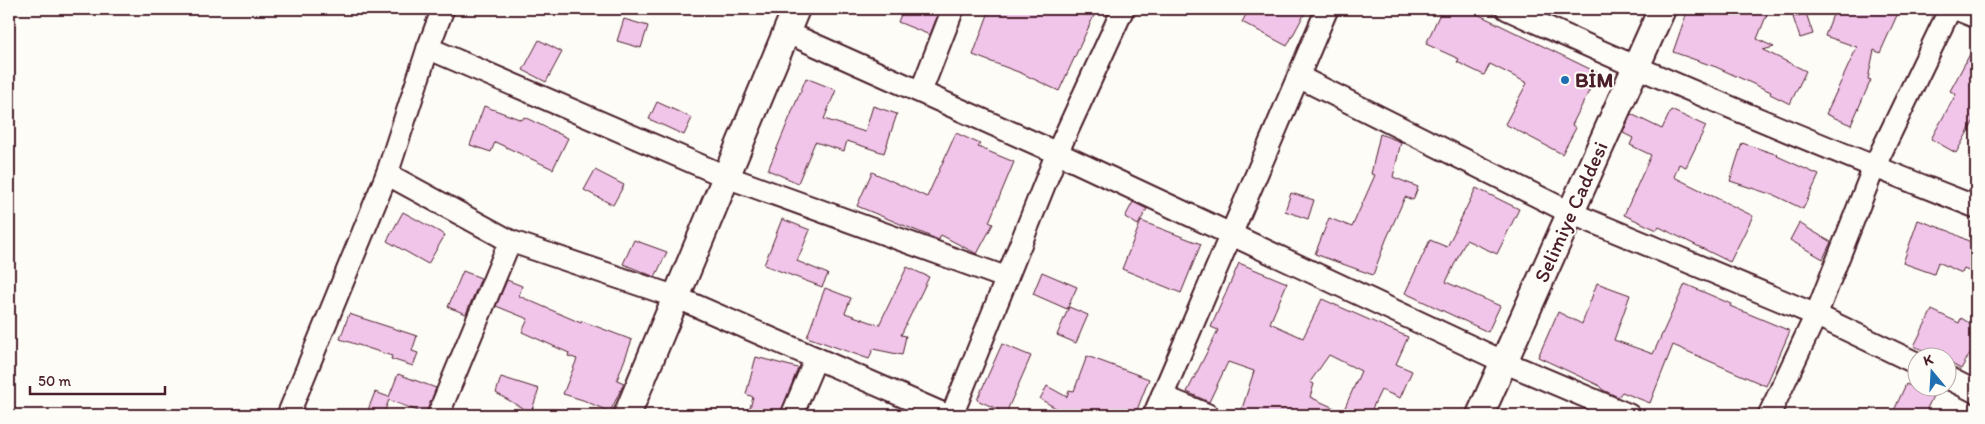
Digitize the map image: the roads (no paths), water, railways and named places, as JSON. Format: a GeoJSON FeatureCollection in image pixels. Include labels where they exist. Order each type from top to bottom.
{"type":"FeatureCollection","features":[{"type":"Feature","properties":{"kind":"street"},"geometry":{"type":"LineString","coordinates":[[288,415],[387,174],[428,48],[443,9]]}},
{"type":"Feature","properties":{"kind":"street"},"geometry":{"type":"LineString","coordinates":[[921,91],[953,9]]}},
{"type":"Feature","properties":{"kind":"street"},"geometry":{"type":"LineString","coordinates":[[952,415],[1057,153],[1123,9]]}},
{"type":"Feature","properties":{"kind":"street"},"geometry":{"type":"LineString","coordinates":[[1208,415],[1158,406],[1327,9]]}},
{"type":"Feature","properties":{"kind":"street"},"geometry":{"type":"LineString","coordinates":[[1507,9],[1635,68],[1976,207]]}},
{"type":"Feature","properties":{"kind":"street","name":"Selimiye Caddesi"},"geometry":{"type":"LineString","coordinates":[[1480,415],[1662,9]]}},
{"type":"Feature","properties":{"kind":"street"},"geometry":{"type":"LineString","coordinates":[[1769,415],[1816,315],[1874,167],[1950,9]]}},
{"type":"Feature","properties":{"kind":"street"},"geometry":{"type":"LineString","coordinates":[[1956,9],[1976,18]]}},
{"type":"Feature","properties":{"kind":"street"},"geometry":{"type":"LineString","coordinates":[[627,415],[791,20],[921,91],[1504,362],[1629,415]]}},
{"type":"Feature","properties":{"kind":"street"},"geometry":{"type":"LineString","coordinates":[[428,48],[727,177],[1007,278]]}},
{"type":"Feature","properties":{"kind":"street"},"geometry":{"type":"LineString","coordinates":[[1298,76],[1571,213],[1816,315],[1908,359]]}},
{"type":"Feature","properties":{"kind":"street"},"geometry":{"type":"LineString","coordinates":[[387,174],[510,241],[676,297],[946,415]]}},
{"type":"Feature","properties":{"kind":"street"},"geometry":{"type":"LineString","coordinates":[[438,415],[510,241]]}},
{"type":"Feature","properties":{"kind":"street"},"geometry":{"type":"LineString","coordinates":[[792,415],[816,358]]}},
{"type":"Feature","properties":{"kind":"street"},"geometry":{"type":"LineString","coordinates":[[1958,383],[1976,392]]}},
{"type":"Feature","properties":{"kind":"place","name":"BİM"},"geometry":{"type":"Point","coordinates":[1565,80]}}]}
